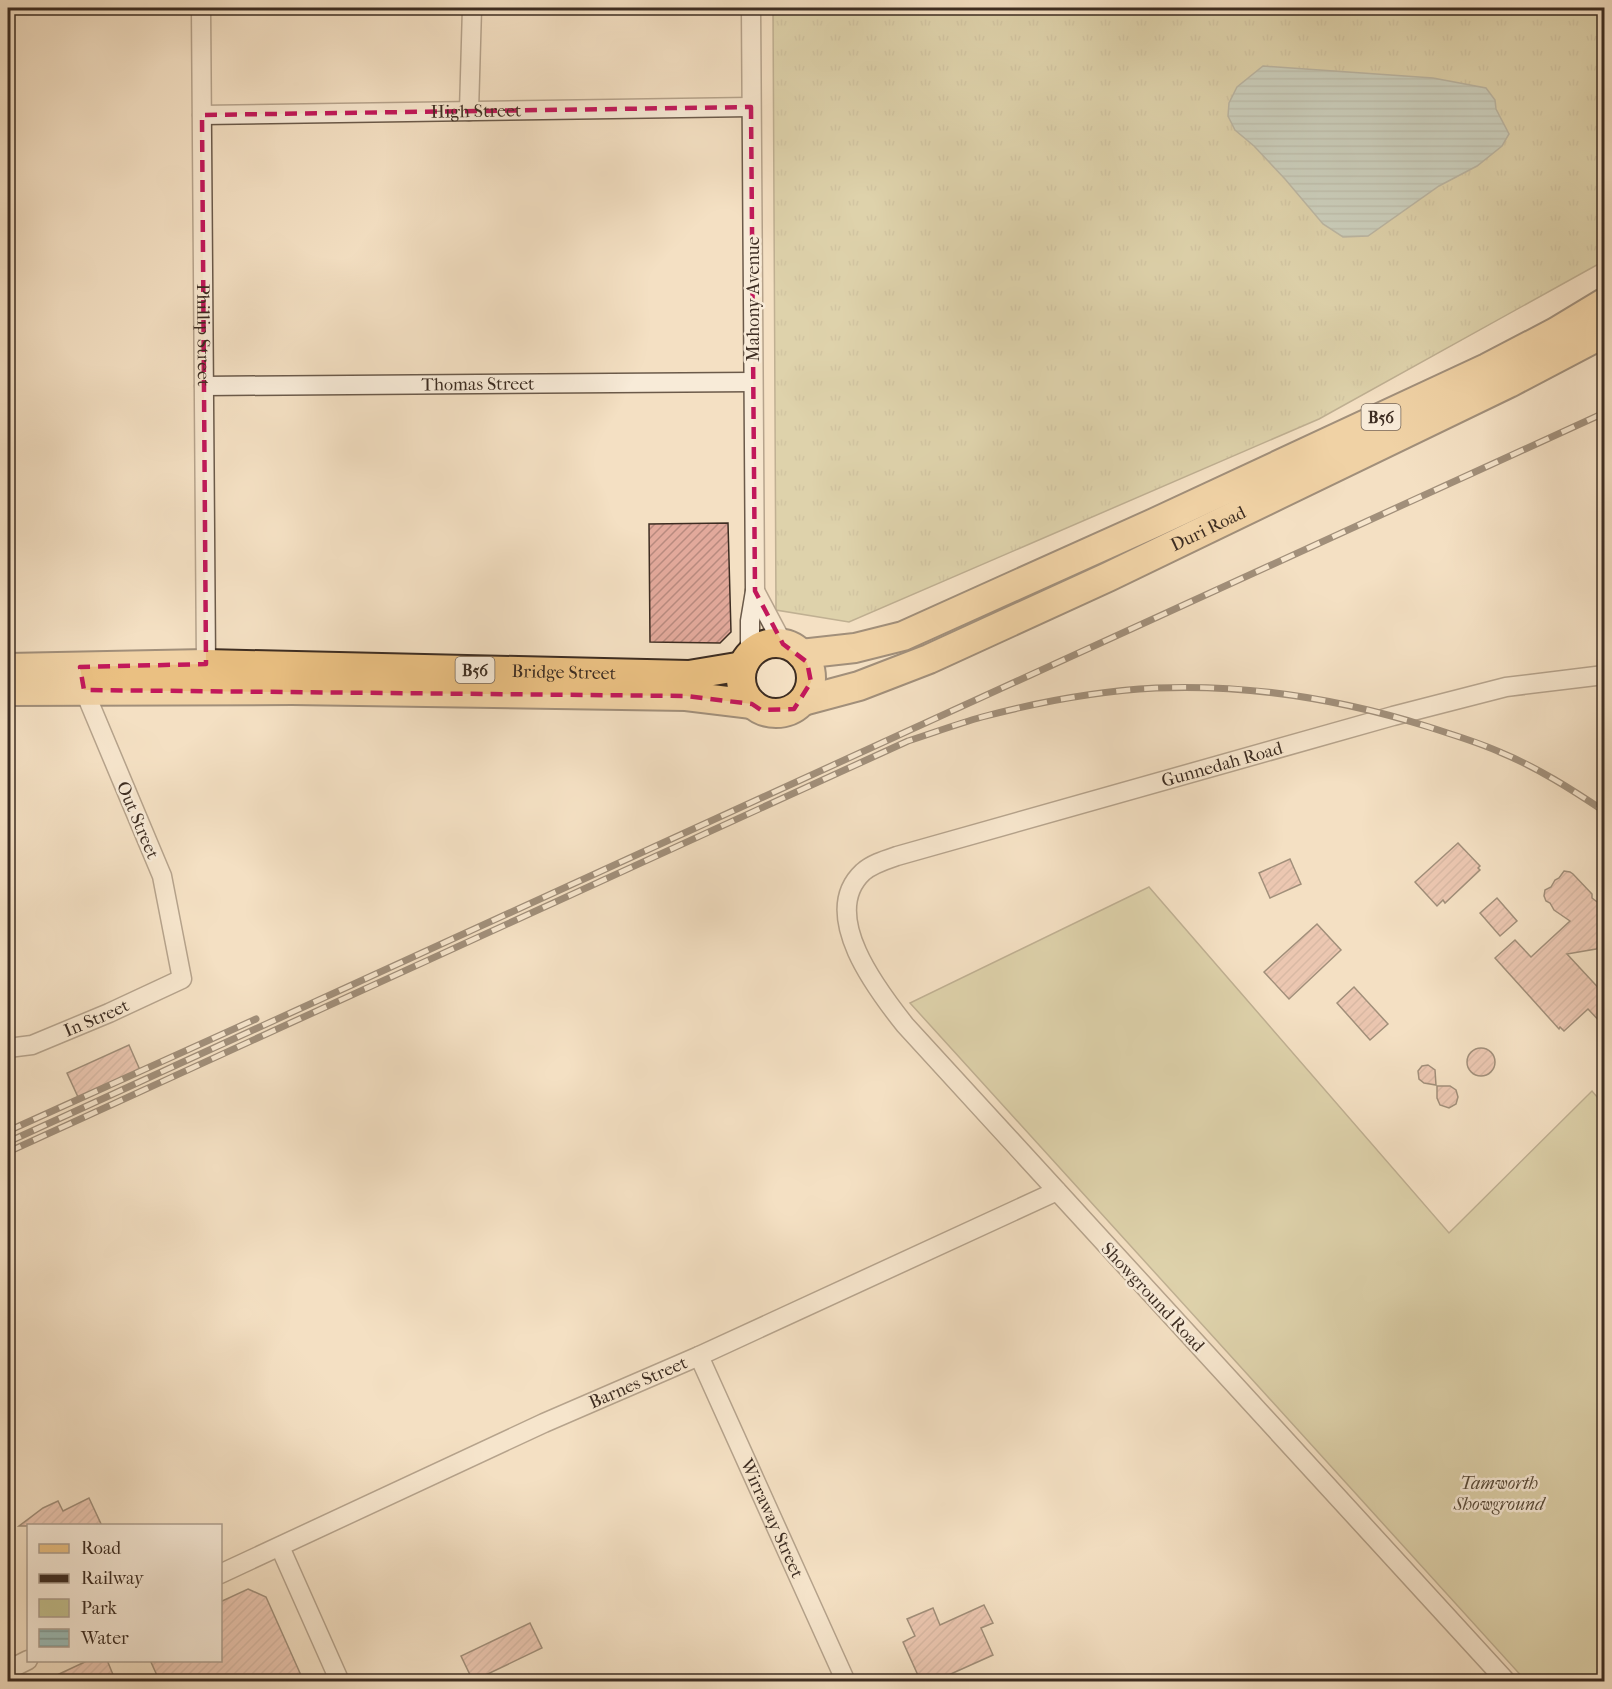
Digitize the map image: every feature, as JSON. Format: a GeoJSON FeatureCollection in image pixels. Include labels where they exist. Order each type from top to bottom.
{"type":"FeatureCollection","features":[{"type":"Feature","properties":{"kind":"main road","name":"Duri Road"},"geometry":{"type":"LineString","coordinates":[[792,649],[855,648],[903,636],[1134,532],[1487,368],[1605,303]]}},
{"type":"Feature","properties":{"kind":"main road","name":"Duri Road"},"geometry":{"type":"LineString","coordinates":[[803,701],[860,686],[929,659],[1108,577],[1509,383],[1605,333]]}},
{"type":"Feature","properties":{"kind":"main road","name":"B56"},"geometry":{"type":"LineString","coordinates":[[746,661],[765,645],[792,649]]}},
{"type":"Feature","properties":{"kind":"main road"},"geometry":{"type":"LineString","coordinates":[[792,649],[807,662],[811,672],[809,692],[803,701]]}},
{"type":"Feature","properties":{"kind":"main road"},"geometry":{"type":"LineString","coordinates":[[746,661],[741,676],[742,686],[752,704]]}},
{"type":"Feature","properties":{"kind":"main road","name":"Bridge Street"},"geometry":{"type":"LineString","coordinates":[[8,691],[82,678],[206,664],[689,675],[746,661]]}},
{"type":"Feature","properties":{"kind":"main road","name":"Bridge Street"},"geometry":{"type":"LineString","coordinates":[[206,664],[212,672],[235,682],[292,690]]}},
{"type":"Feature","properties":{"kind":"main road","name":"Bridge Street"},"geometry":{"type":"LineString","coordinates":[[8,669],[82,678],[292,690],[686,696],[752,704]]}},
{"type":"Feature","properties":{"kind":"main road","name":"B56"},"geometry":{"type":"LineString","coordinates":[[752,704],[761,710],[784,713],[794,709],[803,701]]}},
{"type":"Feature","properties":{"kind":"street","name":"Phillip Street"},"geometry":{"type":"LineString","coordinates":[[201,8],[206,664]]}},
{"type":"Feature","properties":{"kind":"street"},"geometry":{"type":"LineString","coordinates":[[469,111],[472,8]]}},
{"type":"Feature","properties":{"kind":"street","name":"Mahony Avenue"},"geometry":{"type":"LineString","coordinates":[[746,661],[755,591],[751,8]]}},
{"type":"Feature","properties":{"kind":"street","name":"High Street"},"geometry":{"type":"LineString","coordinates":[[202,115],[752,107]]}},
{"type":"Feature","properties":{"kind":"street","name":"Thomas Street"},"geometry":{"type":"LineString","coordinates":[[204,386],[753,382]]}},
{"type":"Feature","properties":{"kind":"street","name":"Mahony Avenue"},"geometry":{"type":"LineString","coordinates":[[755,591],[770,623],[792,649]]}},
{"type":"Feature","properties":{"kind":"street","name":"Gunnedah Road"},"geometry":{"type":"LineString","coordinates":[[852,887],[863,873],[879,862],[897,856],[1393,716],[1506,687],[1605,675]]}},
{"type":"Feature","properties":{"kind":"street","name":"Out Street"},"geometry":{"type":"LineString","coordinates":[[82,678],[162,876],[182,979]]}},
{"type":"Feature","properties":{"kind":"street","name":"Showground Road"},"geometry":{"type":"LineString","coordinates":[[852,887],[848,903],[851,937],[869,977],[905,1025],[1507,1682]]}},
{"type":"Feature","properties":{"kind":"street","name":"In Street"},"geometry":{"type":"LineString","coordinates":[[8,1048],[32,1046],[182,979]]}},
{"type":"Feature","properties":{"kind":"street","name":"Barnes Street"},"geometry":{"type":"LineString","coordinates":[[222,1573],[1057,1191]]}},
{"type":"Feature","properties":{"kind":"street","name":"Wirraway Street"},"geometry":{"type":"LineString","coordinates":[[699,1356],[846,1682]]}},
{"type":"Feature","properties":{"kind":"street"},"geometry":{"type":"LineString","coordinates":[[279,1547],[340,1682]]}},
{"type":"Feature","properties":{"kind":"street"},"geometry":{"type":"LineString","coordinates":[[8,1670],[27,1660]]}},
{"type":"Feature","properties":{"kind":"highlighted area"},"geometry":{"type":"Polygon","coordinates":[[[751,107],[755,591],[783,644],[807,662],[811,682],[794,709],[761,710],[752,704],[686,696],[84,690],[80,667],[206,664],[202,115],[751,107]]]}},
{"type":"Feature","properties":{"kind":"green space"},"geometry":{"type":"Polygon","coordinates":[[[773,8],[1604,8],[1604,261],[1319,419],[849,622],[776,610],[773,8]]]}},
{"type":"Feature","properties":{"kind":"green space","name":"Tamworth Showground"},"geometry":{"type":"Polygon","coordinates":[[[1149,887],[1449,1233],[1592,1091],[1604,1105],[1604,1681],[1526,1681],[910,1003],[1149,887]]]}},
{"type":"Feature","properties":{"kind":"water"},"geometry":{"type":"Polygon","coordinates":[[[1263,66],[1433,78],[1486,88],[1495,100],[1496,109],[1509,134],[1502,146],[1477,166],[1439,186],[1368,236],[1343,237],[1323,224],[1285,179],[1254,146],[1235,130],[1228,116],[1229,103],[1237,87],[1263,66]]]}},
{"type":"Feature","properties":{"kind":"building"},"geometry":{"type":"Polygon","coordinates":[[[728,523],[731,632],[720,643],[650,642],[649,524],[728,523]]]}},
{"type":"Feature","properties":{"kind":"building"},"geometry":{"type":"Polygon","coordinates":[[[1458,843],[1480,866],[1478,868],[1480,870],[1445,903],[1443,900],[1437,906],[1415,882],[1458,843]]]}},
{"type":"Feature","properties":{"kind":"building"},"geometry":{"type":"Polygon","coordinates":[[[1290,859],[1301,884],[1270,898],[1259,873],[1290,859]]]}},
{"type":"Feature","properties":{"kind":"building"},"geometry":{"type":"Polygon","coordinates":[[[1564,871],[1573,874],[1592,894],[1592,898],[1605,908],[1605,941],[1596,949],[1567,954],[1605,995],[1605,1027],[1588,1009],[1564,1031],[1560,1027],[1559,1029],[1495,958],[1515,940],[1531,957],[1570,921],[1554,910],[1544,896],[1545,890],[1551,887],[1564,871]]]}},
{"type":"Feature","properties":{"kind":"building"},"geometry":{"type":"Polygon","coordinates":[[[1497,898],[1517,921],[1500,936],[1480,913],[1497,898]]]}},
{"type":"Feature","properties":{"kind":"building"},"geometry":{"type":"Polygon","coordinates":[[[1317,924],[1341,950],[1289,999],[1264,972],[1317,924]]]}},
{"type":"Feature","properties":{"kind":"building"},"geometry":{"type":"Polygon","coordinates":[[[1354,987],[1388,1024],[1370,1040],[1337,1003],[1354,987]]]}},
{"type":"Feature","properties":{"kind":"building"},"geometry":{"type":"Polygon","coordinates":[[[129,1045],[140,1070],[78,1097],[67,1073],[129,1045]]]}},
{"type":"Feature","properties":{"kind":"building"},"geometry":{"type":"Polygon","coordinates":[[[1481,1048],[1491,1052],[1495,1062],[1491,1072],[1481,1076],[1471,1072],[1467,1062],[1471,1052],[1481,1048]]]}},
{"type":"Feature","properties":{"kind":"building"},"geometry":{"type":"Polygon","coordinates":[[[1428,1065],[1435,1070],[1436,1085],[1424,1083],[1419,1079],[1418,1071],[1422,1066],[1428,1065]]]}},
{"type":"Feature","properties":{"kind":"building"},"geometry":{"type":"Polygon","coordinates":[[[1437,1086],[1450,1086],[1456,1090],[1458,1097],[1456,1104],[1449,1108],[1440,1105],[1437,1098],[1437,1086]]]}},
{"type":"Feature","properties":{"kind":"building"},"geometry":{"type":"Polygon","coordinates":[[[89,1498],[101,1524],[27,1524],[27,1526],[19,1526],[43,1508],[58,1501],[63,1511],[89,1498]]]}},
{"type":"Feature","properties":{"kind":"building"},"geometry":{"type":"Polygon","coordinates":[[[248,1589],[266,1597],[304,1682],[160,1682],[151,1662],[222,1662],[222,1601],[248,1589]]]}},
{"type":"Feature","properties":{"kind":"building"},"geometry":{"type":"Polygon","coordinates":[[[984,1605],[993,1623],[981,1628],[993,1655],[933,1682],[921,1682],[903,1642],[915,1636],[907,1619],[933,1608],[940,1625],[984,1605]]]}},
{"type":"Feature","properties":{"kind":"building"},"geometry":{"type":"Polygon","coordinates":[[[530,1623],[542,1648],[473,1681],[461,1656],[530,1623]]]}},
{"type":"Feature","properties":{"kind":"building"},"geometry":{"type":"Polygon","coordinates":[[[85,1662],[108,1662],[116,1682],[42,1682],[85,1662]]]}},
{"type":"Feature","properties":{"kind":"railway"},"geometry":{"type":"LineString","coordinates":[[8,1142],[1604,413]]}},
{"type":"Feature","properties":{"kind":"railway"},"geometry":{"type":"LineString","coordinates":[[8,1152],[908,741],[973,720],[1025,707],[1112,692],[1191,687],[1260,691],[1328,701],[1396,717],[1484,745],[1541,772],[1604,811]]}},
{"type":"Feature","properties":{"kind":"railway"},"geometry":{"type":"LineString","coordinates":[[8,1131],[256,1019]]}}]}
